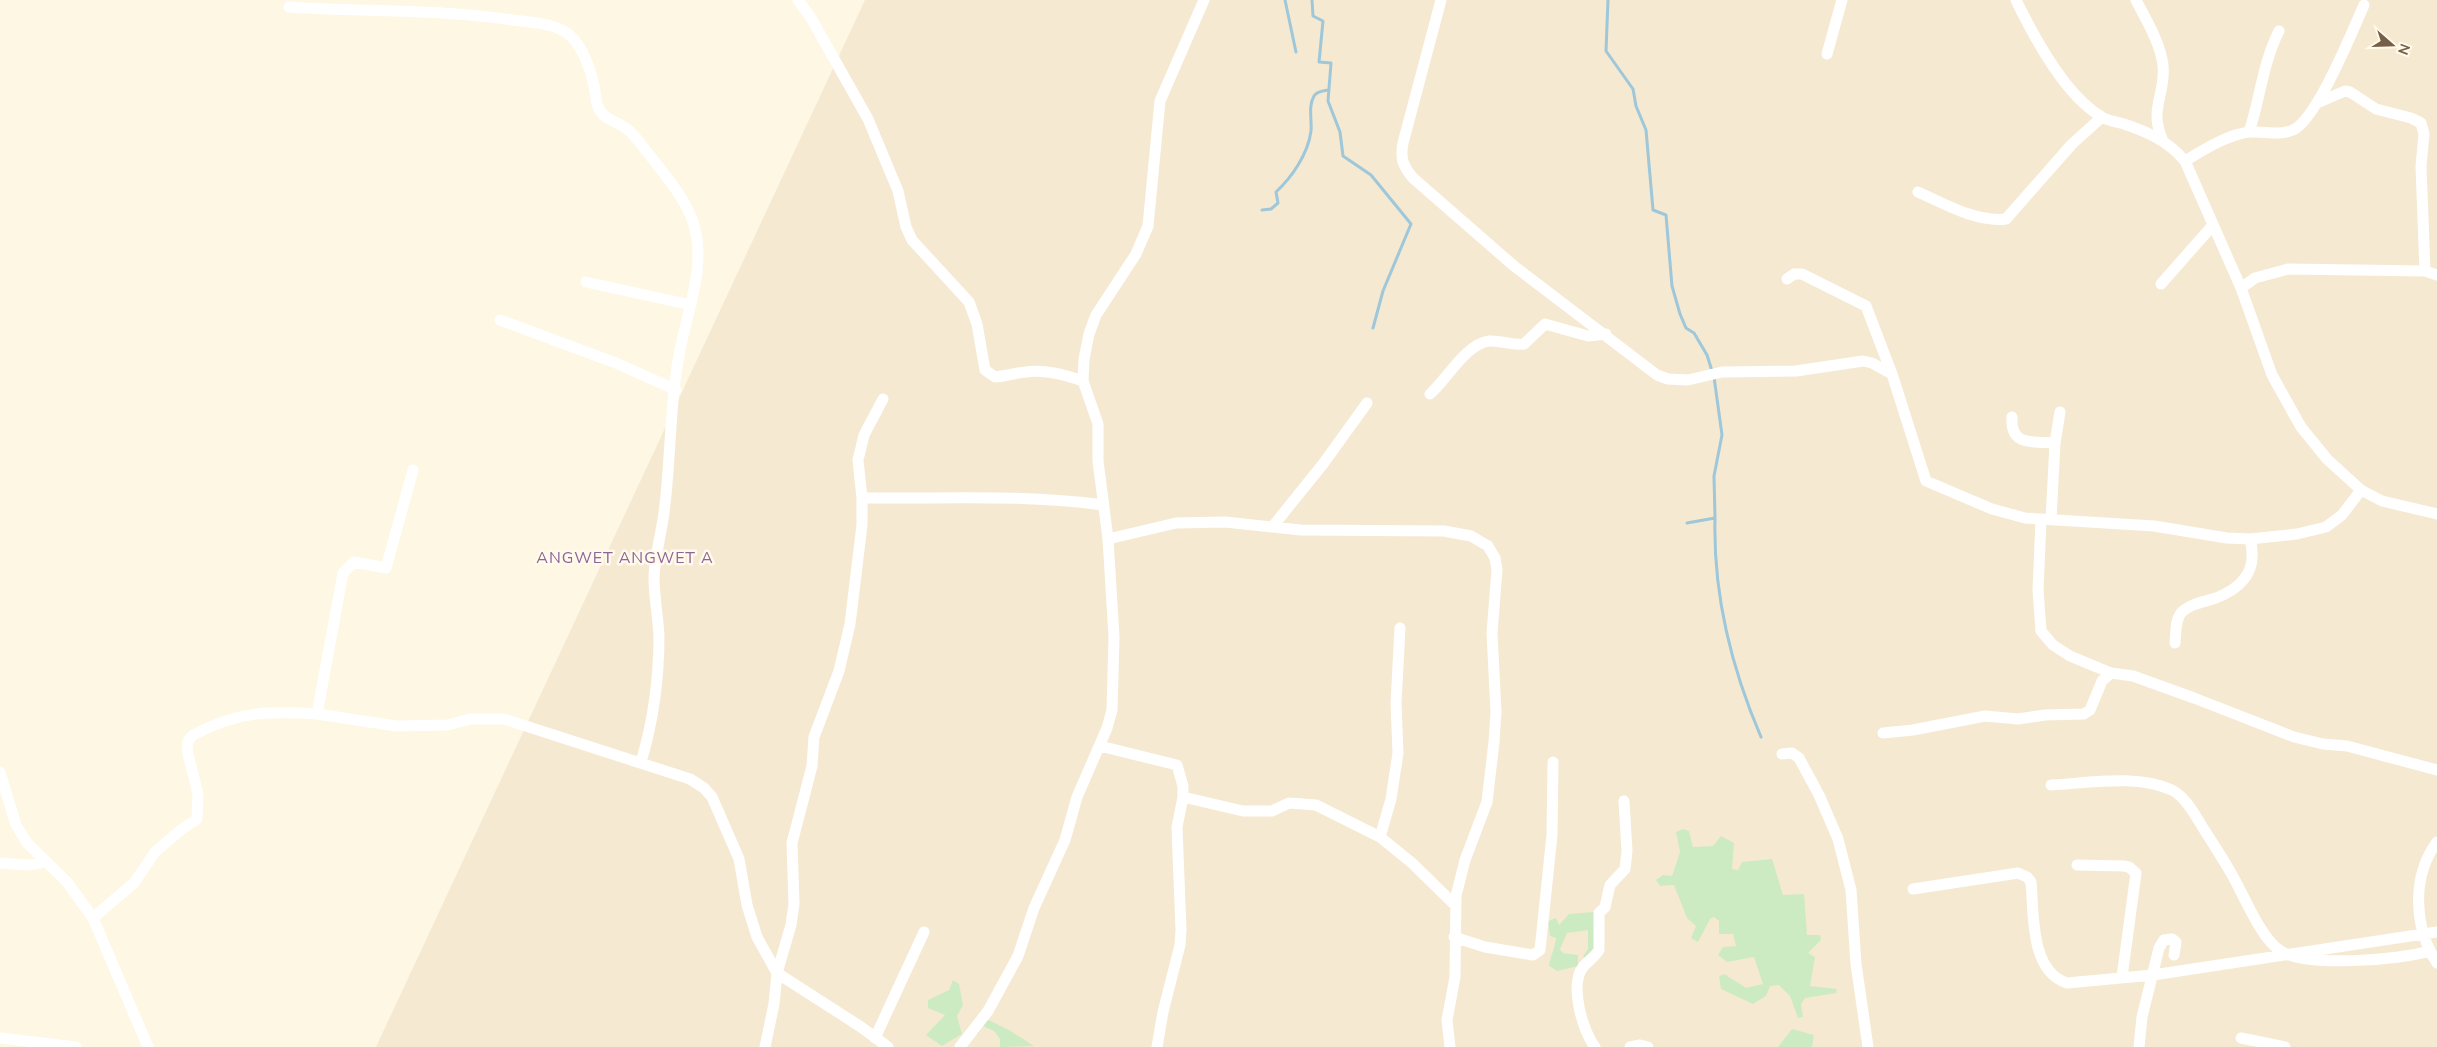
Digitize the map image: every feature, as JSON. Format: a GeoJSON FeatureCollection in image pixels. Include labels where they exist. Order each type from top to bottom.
{"type":"FeatureCollection","features":[{"type":"Feature","properties":{"kind":"street"},"geometry":{"type":"LineString","coordinates":[[798,0],[811,18],[868,119],[898,191],[906,227],[912,240],[969,302],[977,324],[985,370],[995,377],[1027,371],[1063,374],[1083,381]]}},
{"type":"Feature","properties":{"kind":"street"},"geometry":{"type":"LineString","coordinates":[[960,1047],[988,1011],[1008,976],[1034,908],[1065,840],[1085,776],[1100,746],[1112,710],[1114,637],[1108,539],[1098,461],[1098,424],[1083,381],[1088,334],[1096,315],[1136,254],[1148,226],[1160,101],[1204,0]]}},
{"type":"Feature","properties":{"kind":"street"},"geometry":{"type":"LineString","coordinates":[[1441,0],[1402,143],[1403,167],[1413,178],[1514,266],[1606,334],[1645,367],[1657,375],[1668,379],[1688,380],[1722,372],[1796,371],[1863,361],[1872,363],[1892,374]]}},
{"type":"Feature","properties":{"kind":"street"},"geometry":{"type":"LineString","coordinates":[[1827,54],[1842,0]]}},
{"type":"Feature","properties":{"kind":"street"},"geometry":{"type":"LineString","coordinates":[[2016,0],[2035,37],[2064,81],[2102,117],[2141,130],[2163,140],[2185,162],[2241,288],[2266,361],[2285,401],[2302,427],[2327,458],[2361,490],[2388,503],[2437,514]]}},
{"type":"Feature","properties":{"kind":"street"},"geometry":{"type":"LineString","coordinates":[[2138,1],[2158,45],[2163,64],[2163,79],[2155,115],[2157,128],[2163,140]]}},
{"type":"Feature","properties":{"kind":"street"},"geometry":{"type":"LineString","coordinates":[[2185,162],[2210,146],[2248,132],[2282,133],[2294,130],[2317,103],[2364,5]]}},
{"type":"Feature","properties":{"kind":"street"},"geometry":{"type":"LineString","coordinates":[[289,7],[326,10],[377,9],[460,13],[562,30],[576,42],[589,69],[597,106],[606,118],[627,128],[637,139],[665,173],[692,221],[697,249],[696,280],[680,352],[666,504],[654,576],[659,639],[651,720],[641,762]]}},
{"type":"Feature","properties":{"kind":"street"},"geometry":{"type":"LineString","coordinates":[[2248,132],[2257,108],[2268,58],[2279,31]]}},
{"type":"Feature","properties":{"kind":"street"},"geometry":{"type":"LineString","coordinates":[[2317,103],[2345,91],[2350,92],[2376,109],[2411,118],[2421,123],[2424,134],[2421,166],[2425,271]]}},
{"type":"Feature","properties":{"kind":"street"},"geometry":{"type":"LineString","coordinates":[[1918,192],[1972,214],[1993,219],[2006,219],[2072,144],[2102,117]]}},
{"type":"Feature","properties":{"kind":"street"},"geometry":{"type":"LineString","coordinates":[[2161,284],[2213,225]]}},
{"type":"Feature","properties":{"kind":"street"},"geometry":{"type":"LineString","coordinates":[[2241,288],[2255,278],[2288,268],[2425,271],[2437,275]]}},
{"type":"Feature","properties":{"kind":"street"},"geometry":{"type":"LineString","coordinates":[[1787,279],[1794,274],[1802,274],[1866,306],[1892,374],[1926,481],[1992,508],[2046,520],[2154,526],[2227,538],[2250,539],[2297,534],[2326,527],[2342,515],[2361,490]]}},
{"type":"Feature","properties":{"kind":"street"},"geometry":{"type":"LineString","coordinates":[[586,282],[691,305]]}},
{"type":"Feature","properties":{"kind":"street"},"geometry":{"type":"LineString","coordinates":[[500,320],[616,363],[676,390]]}},
{"type":"Feature","properties":{"kind":"street"},"geometry":{"type":"LineString","coordinates":[[1430,394],[1442,384],[1467,352],[1480,344],[1495,341],[1524,344],[1545,324],[1588,336],[1606,334]]}},
{"type":"Feature","properties":{"kind":"street"},"geometry":{"type":"LineString","coordinates":[[765,1047],[774,1004],[777,973],[792,925],[794,904],[792,843],[812,766],[814,737],[839,671],[850,624],[859,563],[862,498],[858,460],[864,435],[883,399]]}},
{"type":"Feature","properties":{"kind":"street"},"geometry":{"type":"LineString","coordinates":[[1273,526],[1323,464],[1367,402]]}},
{"type":"Feature","properties":{"kind":"street"},"geometry":{"type":"LineString","coordinates":[[2060,412],[2038,590],[2041,631],[2053,645],[2070,656],[2111,673],[2133,676],[2294,737],[2323,744],[2347,746],[2437,770]]}},
{"type":"Feature","properties":{"kind":"street"},"geometry":{"type":"LineString","coordinates":[[2012,417],[2011,428],[2018,438],[2029,442],[2055,443]]}},
{"type":"Feature","properties":{"kind":"street"},"geometry":{"type":"LineString","coordinates":[[317,714],[343,573],[354,562],[386,568],[413,470]]}},
{"type":"Feature","properties":{"kind":"street"},"geometry":{"type":"LineString","coordinates":[[862,498],[1034,500],[1103,505]]}},
{"type":"Feature","properties":{"kind":"street"},"geometry":{"type":"LineString","coordinates":[[1108,539],[1176,523],[1225,522],[1302,530],[1421,530],[1462,534],[1484,542],[1495,558],[1497,575],[1492,633],[1496,712],[1494,742],[1487,802],[1465,860],[1456,906],[1454,938],[1455,977],[1447,1020],[1450,1047]]}},
{"type":"Feature","properties":{"kind":"street"},"geometry":{"type":"LineString","coordinates":[[2175,644],[2178,619],[2182,612],[2198,603],[2218,597],[2243,581],[2249,572],[2254,558],[2250,539]]}},
{"type":"Feature","properties":{"kind":"street"},"geometry":{"type":"LineString","coordinates":[[1380,837],[1391,800],[1398,753],[1396,702],[1400,628]]}},
{"type":"Feature","properties":{"kind":"street"},"geometry":{"type":"LineString","coordinates":[[1883,733],[1985,716],[2018,719],[2053,714],[2084,714],[2090,710],[2102,681],[2111,673]]}},
{"type":"Feature","properties":{"kind":"street"},"geometry":{"type":"LineString","coordinates":[[93,918],[134,883],[155,852],[197,819],[198,794],[187,750],[188,741],[193,735],[244,714],[269,711],[317,714],[396,726],[448,725],[470,719],[504,719],[641,762],[690,779],[704,788],[712,797],[739,859],[747,905],[756,937],[777,973],[888,1047]]}},
{"type":"Feature","properties":{"kind":"street"},"geometry":{"type":"LineString","coordinates":[[1100,746],[1177,765],[1183,786],[1183,797],[1177,827],[1180,945],[1168,990],[1157,1047]]}},
{"type":"Feature","properties":{"kind":"street"},"geometry":{"type":"LineString","coordinates":[[1782,754],[1794,754],[1800,759],[1831,820],[1840,847],[1850,890],[1856,964],[1868,1047]]}},
{"type":"Feature","properties":{"kind":"street"},"geometry":{"type":"LineString","coordinates":[[1454,938],[1485,947],[1533,955],[1540,950],[1552,835],[1553,762]]}},
{"type":"Feature","properties":{"kind":"street"},"geometry":{"type":"LineString","coordinates":[[0,772],[16,825],[27,843],[67,882],[93,918],[148,1047]]}},
{"type":"Feature","properties":{"kind":"street"},"geometry":{"type":"LineString","coordinates":[[2052,785],[2128,781],[2164,787],[2180,795],[2232,873],[2264,931],[2277,948],[2289,954],[2314,959],[2344,960],[2397,958],[2429,951]]}},
{"type":"Feature","properties":{"kind":"street"},"geometry":{"type":"LineString","coordinates":[[1183,797],[1243,812],[1272,811],[1289,803],[1302,802],[1316,805],[1380,837],[1412,863],[1456,906]]}},
{"type":"Feature","properties":{"kind":"street"},"geometry":{"type":"LineString","coordinates":[[1595,1047],[1590,1040],[1579,1008],[1579,978],[1583,967],[1599,950],[1599,913],[1605,907],[1610,885],[1625,869],[1627,851],[1624,801]]}},
{"type":"Feature","properties":{"kind":"street"},"geometry":{"type":"LineString","coordinates":[[2437,842],[2426,860],[2419,884],[2418,906],[2429,951],[2437,964]]}},
{"type":"Feature","properties":{"kind":"street"},"geometry":{"type":"LineString","coordinates":[[0,863],[27,865],[46,862]]}},
{"type":"Feature","properties":{"kind":"street"},"geometry":{"type":"LineString","coordinates":[[2077,866],[2123,866],[2129,867],[2136,873],[2122,977]]}},
{"type":"Feature","properties":{"kind":"street"},"geometry":{"type":"LineString","coordinates":[[1913,889],[2021,874],[2031,882],[2039,954],[2043,964],[2051,974],[2067,983],[2153,974],[2437,932]]}},
{"type":"Feature","properties":{"kind":"street"},"geometry":{"type":"LineString","coordinates":[[874,1038],[924,932]]}},
{"type":"Feature","properties":{"kind":"street"},"geometry":{"type":"LineString","coordinates":[[2140,1047],[2142,1017],[2160,943],[2168,938],[2176,942],[2174,955]]}},
{"type":"Feature","properties":{"kind":"street"},"geometry":{"type":"LineString","coordinates":[[0,1038],[76,1047]]}},
{"type":"Feature","properties":{"kind":"street"},"geometry":{"type":"LineString","coordinates":[[2241,1038],[2285,1047]]}},
{"type":"Feature","properties":{"kind":"street"},"geometry":{"type":"LineString","coordinates":[[1630,1047],[1640,1045],[1648,1047]]}},
{"type":"Feature","properties":{"kind":"shaded area"},"geometry":{"type":"Polygon","coordinates":[[[865,0],[2437,0],[2437,1047],[376,1047],[865,0]]]}},
{"type":"Feature","properties":{"kind":"green space"},"geometry":{"type":"Polygon","coordinates":[[[1683,829],[1689,831],[1693,847],[1713,846],[1721,836],[1734,843],[1732,869],[1738,870],[1742,862],[1772,859],[1783,895],[1804,894],[1807,935],[1820,935],[1821,940],[1808,953],[1815,957],[1810,986],[1837,989],[1836,993],[1805,998],[1801,1004],[1803,1017],[1798,1018],[1790,996],[1779,985],[1770,986],[1766,996],[1753,1004],[1721,989],[1719,976],[1725,974],[1746,988],[1763,984],[1754,957],[1727,962],[1718,955],[1723,947],[1736,946],[1733,934],[1719,934],[1719,921],[1714,917],[1710,919],[1698,942],[1691,938],[1696,926],[1687,918],[1674,885],[1660,886],[1656,880],[1663,875],[1672,876],[1680,852],[1676,832],[1683,829]]]}},
{"type":"Feature","properties":{"kind":"green space"},"geometry":{"type":"Polygon","coordinates":[[[1594,912],[1597,951],[1586,960],[1583,956],[1588,949],[1588,930],[1567,933],[1560,949],[1563,953],[1578,955],[1578,966],[1557,971],[1549,966],[1556,938],[1550,936],[1548,921],[1556,918],[1559,925],[1569,914],[1594,912]]]}},
{"type":"Feature","properties":{"kind":"green space"},"geometry":{"type":"Polygon","coordinates":[[[953,980],[959,984],[963,1005],[957,1016],[962,1034],[942,1046],[926,1035],[945,1015],[928,1008],[928,1000],[949,990],[953,980]]]}},
{"type":"Feature","properties":{"kind":"green space"},"geometry":{"type":"Polygon","coordinates":[[[980,1016],[1009,1030],[1034,1046],[1000,1047],[1000,1039],[994,1031],[983,1026],[977,1035],[974,1022],[980,1016]]]}},
{"type":"Feature","properties":{"kind":"green space"},"geometry":{"type":"Polygon","coordinates":[[[1792,1029],[1814,1035],[1812,1047],[1778,1047],[1792,1029]]]}},
{"type":"Feature","properties":{"kind":"waterway"},"geometry":{"type":"LineString","coordinates":[[1285,0],[1296,52]]}},
{"type":"Feature","properties":{"kind":"waterway"},"geometry":{"type":"LineString","coordinates":[[1312,0],[1313,16],[1323,21],[1319,62],[1331,63],[1328,101],[1340,132],[1343,156],[1371,175],[1411,224],[1383,291],[1373,328]]}},
{"type":"Feature","properties":{"kind":"waterway"},"geometry":{"type":"LineString","coordinates":[[1608,0],[1606,51],[1633,89],[1636,106],[1646,130],[1653,210],[1666,215],[1672,286],[1686,328],[1694,333],[1707,355],[1712,371]]}},
{"type":"Feature","properties":{"kind":"waterway"},"geometry":{"type":"LineString","coordinates":[[1262,210],[1271,209],[1278,203],[1276,192],[1293,172],[1307,148],[1311,131],[1312,100],[1320,91],[1328,90]]}},
{"type":"Feature","properties":{"kind":"waterway"},"geometry":{"type":"LineString","coordinates":[[1687,523],[1715,518],[1714,476],[1722,435],[1714,377]]}},
{"type":"Feature","properties":{"kind":"waterway"},"geometry":{"type":"LineString","coordinates":[[1715,518],[1717,575],[1726,630],[1741,684],[1761,737]]}},
{"type":"Feature","properties":{"kind":"district","name":"ANGWET ANGWET A"},"geometry":{"type":"Point","coordinates":[625,557]}}]}
